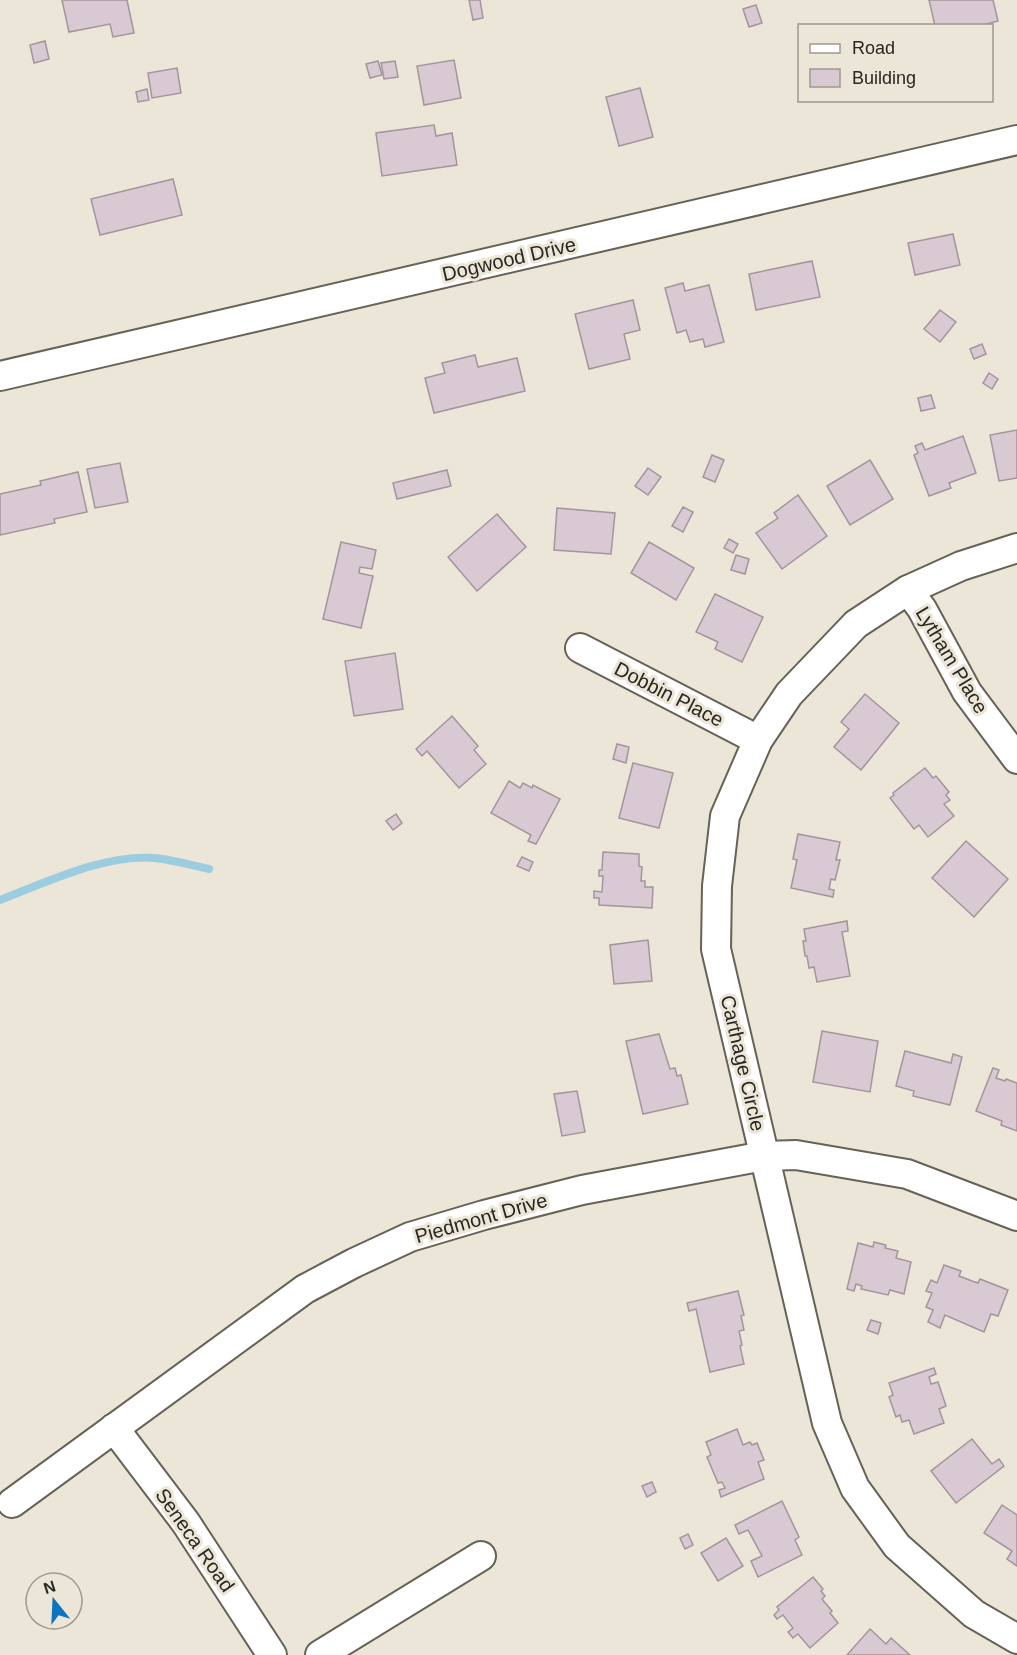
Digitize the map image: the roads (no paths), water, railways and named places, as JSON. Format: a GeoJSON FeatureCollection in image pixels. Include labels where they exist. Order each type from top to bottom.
{"type":"FeatureCollection","features":[{"type":"Feature","properties":{"kind":"street","name":"Dogwood Drive"},"geometry":{"type":"LineString","coordinates":[[0,376],[1017,140]]}},
{"type":"Feature","properties":{"kind":"street","name":"Carthage Circle"},"geometry":{"type":"LineString","coordinates":[[1017,548],[961,566],[908,590],[856,624],[789,694],[758,740],[725,816],[717,886],[716,949],[827,1423],[855,1488],[897,1546],[974,1614],[1017,1639]]}},
{"type":"Feature","properties":{"kind":"street","name":"Lytham Place"},"geometry":{"type":"LineString","coordinates":[[908,590],[922,609],[967,693],[1017,759]]}},
{"type":"Feature","properties":{"kind":"street","name":"Dobbin Place"},"geometry":{"type":"LineString","coordinates":[[580,648],[758,740]]}},
{"type":"Feature","properties":{"kind":"street","name":"Piedmont Drive"},"geometry":{"type":"LineString","coordinates":[[12,1503],[305,1289],[411,1237],[484,1215],[582,1190],[686,1169],[764,1156],[796,1155],[907,1174],[1017,1216]]}},
{"type":"Feature","properties":{"kind":"street","name":"Seneca Road"},"geometry":{"type":"LineString","coordinates":[[114,1428],[186,1524],[272,1655]]}},
{"type":"Feature","properties":{"kind":"street"},"geometry":{"type":"LineString","coordinates":[[320,1655],[481,1556]]}},
{"type":"Feature","properties":{"kind":"waterway"},"geometry":{"type":"LineString","coordinates":[[0,900],[76,871],[116,860],[155,858],[209,869]]}}]}
